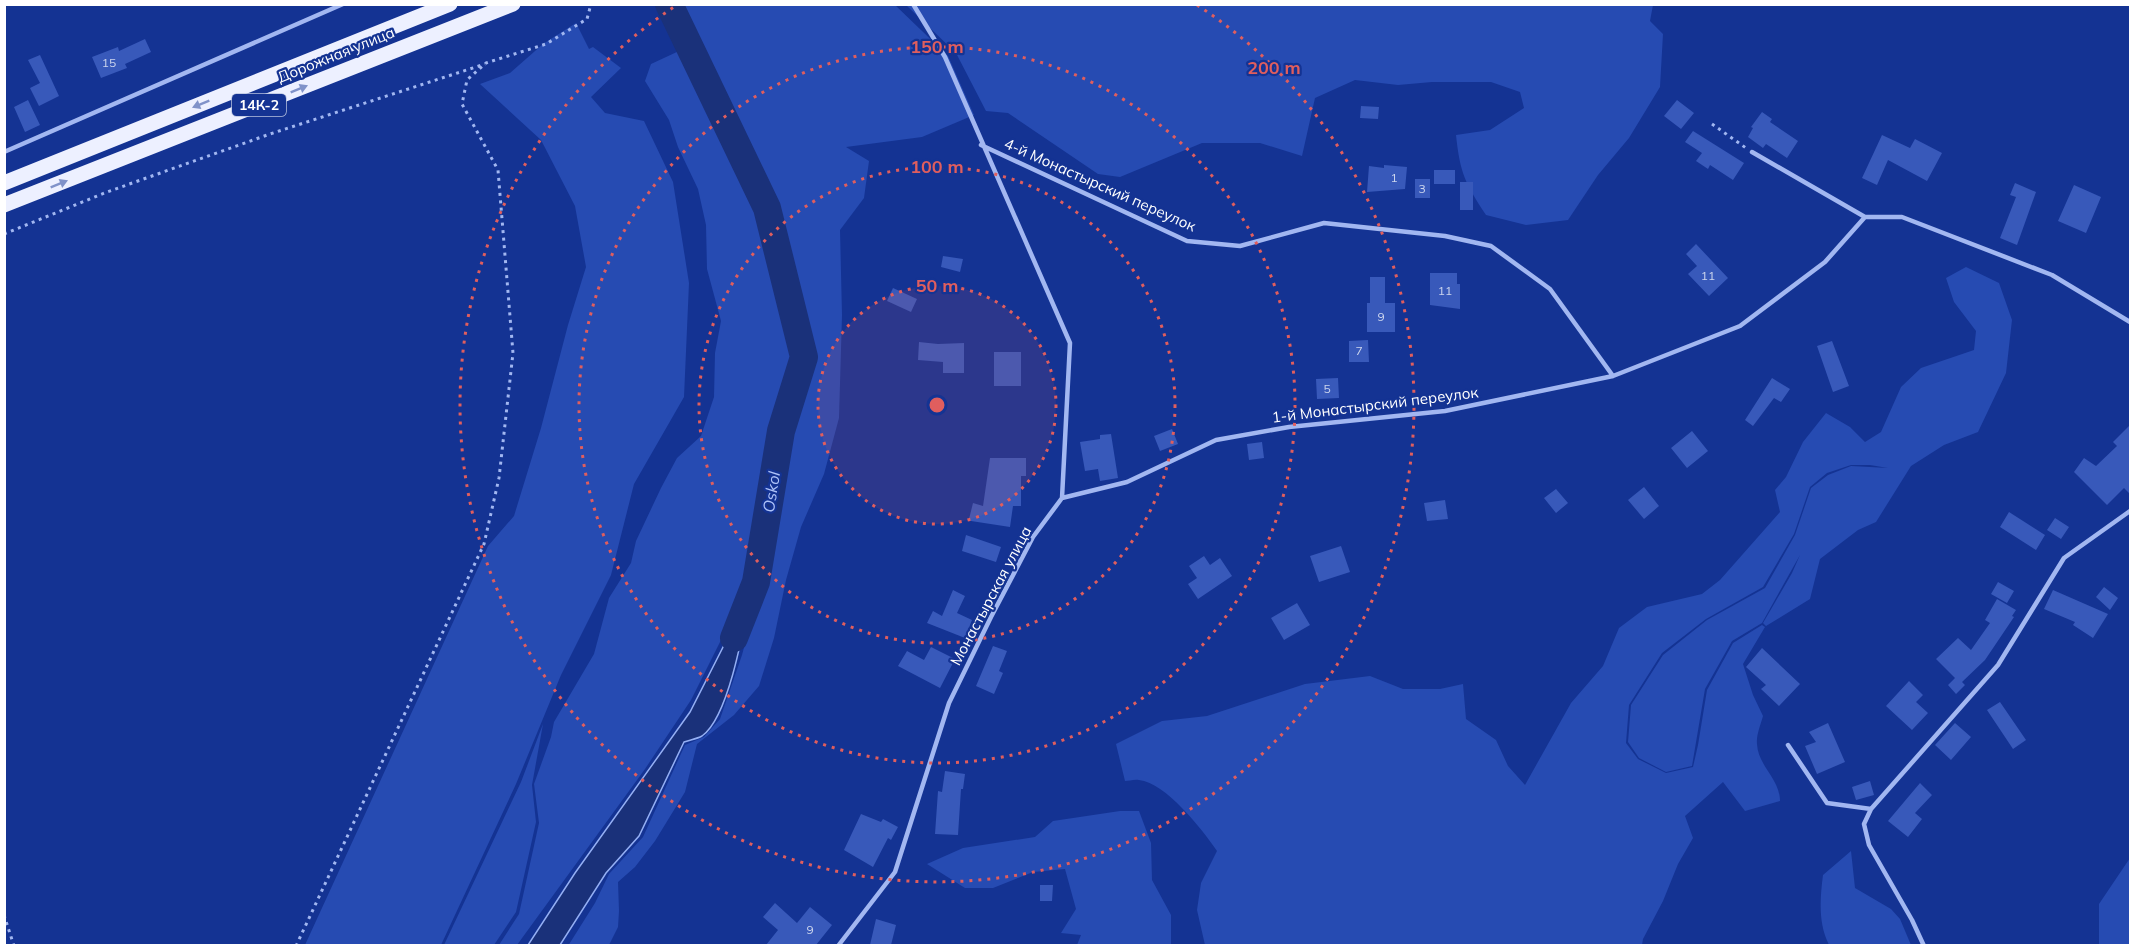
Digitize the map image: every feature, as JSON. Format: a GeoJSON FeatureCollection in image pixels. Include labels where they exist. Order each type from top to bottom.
{"type":"FeatureCollection","features":[{"type":"Feature","properties":{"kind":"main road","name":"Дорожная улица"},"geometry":{"type":"LineString","coordinates":[[4,183],[450,4]]}},
{"type":"Feature","properties":{"kind":"main road","name":"Дорожная улица"},"geometry":{"type":"LineString","coordinates":[[4,205],[513,4]]}},
{"type":"Feature","properties":{"kind":"lane"},"geometry":{"type":"LineString","coordinates":[[4,152],[343,4]]}},
{"type":"Feature","properties":{"kind":"lane"},"geometry":{"type":"LineString","coordinates":[[913,4],[945,57],[981,145],[1070,343],[1062,498]]}},
{"type":"Feature","properties":{"kind":"lane","name":"4-й Монастырский переулок"},"geometry":{"type":"LineString","coordinates":[[981,145],[1187,241],[1240,246],[1324,222],[1445,236],[1491,246],[1550,289],[1613,376]]}},
{"type":"Feature","properties":{"kind":"lane"},"geometry":{"type":"LineString","coordinates":[[1752,152],[1864,217],[1902,217],[2052,275],[2130,322]]}},
{"type":"Feature","properties":{"kind":"lane","name":"1-й Монастырский переулок"},"geometry":{"type":"LineString","coordinates":[[1062,498],[1127,483],[1216,440],[1289,426],[1445,411],[1613,376],[1740,326],[1825,262],[1864,217]]}},
{"type":"Feature","properties":{"kind":"lane","name":"Монастырская улица"},"geometry":{"type":"LineString","coordinates":[[838,945],[895,872],[949,703],[1033,537],[1062,498]]}},
{"type":"Feature","properties":{"kind":"lane"},"geometry":{"type":"LineString","coordinates":[[1924,945],[1869,845],[1864,824],[1871,808],[1998,665],[2064,558],[2130,511]]}},
{"type":"Feature","properties":{"kind":"lane"},"geometry":{"type":"LineString","coordinates":[[1788,745],[1827,803],[1871,808]]}},
{"type":"Feature","properties":{"kind":"path"},"geometry":{"type":"LineString","coordinates":[[4,234],[107,192],[270,134],[546,44],[587,19],[591,4]]}},
{"type":"Feature","properties":{"kind":"path"},"geometry":{"type":"LineString","coordinates":[[296,945],[484,544],[500,478],[513,353],[498,170],[462,104],[467,80],[486,63]]}},
{"type":"Feature","properties":{"kind":"path"},"geometry":{"type":"LineString","coordinates":[[1712,124],[1752,152]]}},
{"type":"Feature","properties":{"kind":"path"},"geometry":{"type":"LineString","coordinates":[[4,915],[14,945]]}},
{"type":"Feature","properties":{"kind":"shaded area"},"geometry":{"type":"Polygon","coordinates":[[[680,5],[895,5],[948,56],[974,115],[922,137],[846,147],[869,161],[864,198],[840,230],[842,315],[839,418],[824,474],[801,527],[786,580],[774,638],[759,686],[734,715],[697,744],[685,792],[655,841],[635,867],[618,882],[618,927],[609,945],[568,946],[595,903],[609,874],[643,837],[685,745],[704,737],[720,719],[742,655],[761,584],[787,433],[809,356],[772,207],[677,17],[680,5]]]}},
{"type":"Feature","properties":{"kind":"shaded area"},"geometry":{"type":"Polygon","coordinates":[[[906,5],[1653,5],[1650,21],[1663,34],[1660,87],[1629,138],[1598,175],[1568,220],[1526,225],[1486,215],[1465,177],[1459,159],[1456,135],[1490,130],[1524,108],[1520,92],[1491,82],[1432,82],[1398,85],[1355,80],[1315,98],[1302,156],[1260,143],[1202,143],[1120,177],[1098,174],[1008,113],[986,111],[956,53],[906,5]]]}},
{"type":"Feature","properties":{"kind":"shaded area"},"geometry":{"type":"Polygon","coordinates":[[[576,23],[589,49],[593,47],[621,68],[591,97],[605,113],[644,121],[673,182],[689,283],[684,397],[634,484],[611,575],[561,675],[516,784],[441,945],[305,945],[488,546],[514,516],[541,428],[586,267],[575,206],[541,140],[480,84],[510,73],[543,44],[576,23]]]}},
{"type":"Feature","properties":{"kind":"shaded area"},"geometry":{"type":"Polygon","coordinates":[[[679,51],[761,221],[794,357],[774,425],[751,565],[727,628],[691,700],[645,769],[517,945],[499,945],[519,914],[539,823],[534,784],[554,722],[594,654],[609,598],[631,563],[636,541],[661,488],[677,458],[701,436],[714,397],[715,353],[721,321],[707,269],[706,225],[698,189],[678,147],[669,120],[645,81],[651,64],[679,51]]]}},
{"type":"Feature","properties":{"kind":"shaded area"},"geometry":{"type":"Polygon","coordinates":[[[1966,267],[1999,283],[2012,320],[2006,373],[1978,432],[1944,445],[1911,466],[1876,522],[1858,530],[1820,559],[1810,599],[1766,626],[1763,623],[1800,555],[1762,623],[1732,641],[1705,689],[1692,766],[1666,772],[1639,758],[1628,742],[1631,705],[1663,655],[1707,620],[1765,588],[1795,535],[1811,488],[1828,475],[1851,466],[1888,468],[1851,465],[1827,473],[1810,487],[1794,534],[1763,587],[1706,619],[1662,653],[1629,705],[1626,743],[1638,759],[1666,773],[1693,767],[1707,690],[1733,643],[1762,625],[1765,627],[1743,664],[1763,716],[1757,737],[1758,752],[1777,786],[1780,801],[1745,811],[1723,782],[1685,816],[1693,838],[1678,864],[1642,945],[1205,945],[1197,910],[1201,883],[1217,851],[1172,798],[1149,783],[1139,780],[1125,781],[1116,744],[1162,721],[1207,716],[1305,684],[1370,676],[1403,689],[1440,689],[1463,684],[1466,719],[1496,740],[1508,766],[1525,785],[1571,703],[1603,666],[1619,628],[1647,607],[1702,594],[1720,580],[1780,512],[1775,490],[1786,477],[1803,442],[1826,413],[1850,427],[1865,442],[1881,432],[1901,387],[1921,368],[1974,350],[1976,331],[1954,302],[1946,278],[1966,267]]]}},
{"type":"Feature","properties":{"kind":"shaded area"},"geometry":{"type":"Polygon","coordinates":[[[750,594],[734,670],[712,726],[702,736],[684,742],[639,836],[606,873],[560,945],[528,945],[575,873],[690,712],[750,594]]]}},
{"type":"Feature","properties":{"kind":"shaded area"},"geometry":{"type":"Polygon","coordinates":[[[543,724],[532,785],[536,822],[516,912],[494,945],[444,945],[521,782],[543,724]]]}},
{"type":"Feature","properties":{"kind":"shaded area"},"geometry":{"type":"Polygon","coordinates":[[[1120,811],[1139,811],[1151,843],[1152,880],[1171,915],[1171,945],[1077,945],[1081,935],[1061,933],[1076,909],[1065,869],[1033,872],[993,888],[965,888],[927,864],[963,848],[1035,837],[1053,821],[1120,811]]]}},
{"type":"Feature","properties":{"kind":"shaded area"},"geometry":{"type":"Polygon","coordinates":[[[1851,851],[1855,888],[1891,909],[1900,919],[1911,945],[1829,945],[1821,920],[1823,875],[1851,851]]]}},
{"type":"Feature","properties":{"kind":"shaded area"},"geometry":{"type":"Polygon","coordinates":[[[2130,858],[2130,945],[2099,945],[2099,904],[2130,858]]]}},
{"type":"Feature","properties":{"kind":"building"},"geometry":{"type":"Polygon","coordinates":[[[145,39],[151,52],[125,64],[127,68],[101,78],[92,57],[118,47],[119,51],[145,39]]]}},
{"type":"Feature","properties":{"kind":"building"},"geometry":{"type":"Polygon","coordinates":[[[40,55],[59,96],[39,106],[30,88],[40,83],[28,60],[40,55]]]}},
{"type":"Feature","properties":{"kind":"building"},"geometry":{"type":"Polygon","coordinates":[[[28,100],[40,125],[25,132],[14,107],[28,100]]]}},
{"type":"Feature","properties":{"kind":"building"},"geometry":{"type":"Polygon","coordinates":[[[1677,100],[1694,113],[1681,129],[1664,116],[1677,100]]]}},
{"type":"Feature","properties":{"kind":"building"},"geometry":{"type":"Polygon","coordinates":[[[1361,106],[1379,107],[1378,119],[1360,118],[1361,106]]]}},
{"type":"Feature","properties":{"kind":"building"},"geometry":{"type":"Polygon","coordinates":[[[1762,112],[1772,119],[1770,122],[1798,141],[1787,158],[1766,144],[1763,148],[1748,137],[1753,128],[1751,127],[1762,112]]]}},
{"type":"Feature","properties":{"kind":"building"},"geometry":{"type":"Polygon","coordinates":[[[1693,131],[1744,163],[1733,180],[1710,165],[1708,169],[1696,161],[1702,153],[1685,142],[1693,131]]]}},
{"type":"Feature","properties":{"kind":"building"},"geometry":{"type":"Polygon","coordinates":[[[1882,135],[1910,148],[1915,139],[1942,153],[1927,181],[1888,160],[1877,185],[1862,178],[1882,135]]]}},
{"type":"Feature","properties":{"kind":"building"},"geometry":{"type":"Polygon","coordinates":[[[1384,165],[1407,167],[1405,189],[1367,192],[1369,166],[1384,168],[1384,165]]]}},
{"type":"Feature","properties":{"kind":"building"},"geometry":{"type":"Polygon","coordinates":[[[1434,170],[1455,170],[1455,184],[1434,184],[1434,170]]]}},
{"type":"Feature","properties":{"kind":"building"},"geometry":{"type":"Polygon","coordinates":[[[1415,179],[1430,179],[1430,198],[1415,198],[1415,179]]]}},
{"type":"Feature","properties":{"kind":"building"},"geometry":{"type":"Polygon","coordinates":[[[1460,182],[1473,182],[1473,210],[1460,210],[1460,182]]]}},
{"type":"Feature","properties":{"kind":"building"},"geometry":{"type":"Polygon","coordinates":[[[2015,183],[2036,192],[2017,245],[2000,238],[2016,197],[2010,195],[2015,183]]]}},
{"type":"Feature","properties":{"kind":"building"},"geometry":{"type":"Polygon","coordinates":[[[2074,185],[2101,197],[2086,233],[2058,221],[2074,185]]]}},
{"type":"Feature","properties":{"kind":"building"},"geometry":{"type":"Polygon","coordinates":[[[1696,244],[1728,278],[1709,296],[1688,274],[1697,266],[1686,254],[1696,244]]]}},
{"type":"Feature","properties":{"kind":"building"},"geometry":{"type":"Polygon","coordinates":[[[943,256],[963,259],[960,272],[941,267],[943,256]]]}},
{"type":"Feature","properties":{"kind":"building"},"geometry":{"type":"Polygon","coordinates":[[[1430,273],[1457,273],[1457,284],[1460,284],[1460,309],[1430,305],[1430,273]]]}},
{"type":"Feature","properties":{"kind":"building"},"geometry":{"type":"Polygon","coordinates":[[[1370,277],[1385,277],[1385,303],[1395,303],[1395,332],[1367,332],[1370,277]]]}},
{"type":"Feature","properties":{"kind":"building"},"geometry":{"type":"Polygon","coordinates":[[[893,288],[917,299],[911,312],[887,301],[893,288]]]}},
{"type":"Feature","properties":{"kind":"building"},"geometry":{"type":"Polygon","coordinates":[[[1368,340],[1369,362],[1349,362],[1349,341],[1368,340]]]}},
{"type":"Feature","properties":{"kind":"building"},"geometry":{"type":"Polygon","coordinates":[[[1832,341],[1849,386],[1833,392],[1817,346],[1832,341]]]}},
{"type":"Feature","properties":{"kind":"building"},"geometry":{"type":"Polygon","coordinates":[[[919,342],[964,343],[964,373],[943,373],[943,362],[918,360],[919,342]]]}},
{"type":"Feature","properties":{"kind":"building"},"geometry":{"type":"Polygon","coordinates":[[[994,352],[1021,352],[1021,386],[994,386],[994,352]]]}},
{"type":"Feature","properties":{"kind":"building"},"geometry":{"type":"Polygon","coordinates":[[[1338,378],[1339,398],[1317,399],[1316,379],[1338,378]]]}},
{"type":"Feature","properties":{"kind":"building"},"geometry":{"type":"Polygon","coordinates":[[[1772,378],[1790,389],[1781,402],[1774,398],[1753,426],[1745,420],[1772,378]]]}},
{"type":"Feature","properties":{"kind":"building"},"geometry":{"type":"Polygon","coordinates":[[[2130,425],[2130,494],[2124,488],[2107,505],[2074,472],[2084,458],[2096,466],[2117,446],[2113,442],[2130,425]]]}},
{"type":"Feature","properties":{"kind":"building"},"geometry":{"type":"Polygon","coordinates":[[[1172,429],[1178,444],[1160,451],[1154,436],[1172,429]]]}},
{"type":"Feature","properties":{"kind":"building"},"geometry":{"type":"Polygon","coordinates":[[[1692,431],[1708,451],[1687,468],[1671,448],[1692,431]]]}},
{"type":"Feature","properties":{"kind":"building"},"geometry":{"type":"Polygon","coordinates":[[[1111,434],[1118,478],[1100,481],[1098,469],[1085,471],[1080,442],[1100,439],[1100,435],[1111,434]]]}},
{"type":"Feature","properties":{"kind":"building"},"geometry":{"type":"Polygon","coordinates":[[[1262,442],[1264,458],[1249,460],[1247,444],[1262,442]]]}},
{"type":"Feature","properties":{"kind":"building"},"geometry":{"type":"Polygon","coordinates":[[[990,458],[1026,458],[1026,476],[1021,476],[1021,506],[1013,506],[1010,527],[969,519],[973,503],[983,506],[990,458]]]}},
{"type":"Feature","properties":{"kind":"building"},"geometry":{"type":"Polygon","coordinates":[[[1644,487],[1659,506],[1644,519],[1628,500],[1644,487]]]}},
{"type":"Feature","properties":{"kind":"building"},"geometry":{"type":"Polygon","coordinates":[[[1556,489],[1568,503],[1556,513],[1544,498],[1556,489]]]}},
{"type":"Feature","properties":{"kind":"building"},"geometry":{"type":"Polygon","coordinates":[[[1445,500],[1448,519],[1427,521],[1424,503],[1445,500]]]}},
{"type":"Feature","properties":{"kind":"building"},"geometry":{"type":"Polygon","coordinates":[[[2009,512],[2045,535],[2036,550],[2000,527],[2009,512]]]}},
{"type":"Feature","properties":{"kind":"building"},"geometry":{"type":"Polygon","coordinates":[[[2055,518],[2069,527],[2061,539],[2047,530],[2055,518]]]}},
{"type":"Feature","properties":{"kind":"building"},"geometry":{"type":"Polygon","coordinates":[[[966,535],[1001,547],[996,562],[962,551],[966,535]]]}},
{"type":"Feature","properties":{"kind":"building"},"geometry":{"type":"Polygon","coordinates":[[[1341,546],[1350,572],[1319,582],[1310,556],[1341,546]]]}},
{"type":"Feature","properties":{"kind":"building"},"geometry":{"type":"Polygon","coordinates":[[[1204,556],[1210,565],[1220,558],[1232,576],[1198,599],[1188,584],[1197,578],[1189,566],[1204,556]]]}},
{"type":"Feature","properties":{"kind":"building"},"geometry":{"type":"Polygon","coordinates":[[[1998,582],[2014,591],[2007,603],[1991,594],[1998,582]]]}},
{"type":"Feature","properties":{"kind":"building"},"geometry":{"type":"Polygon","coordinates":[[[2104,587],[2118,598],[2110,610],[2096,597],[2104,587]]]}},
{"type":"Feature","properties":{"kind":"building"},"geometry":{"type":"Polygon","coordinates":[[[953,590],[965,596],[957,613],[972,620],[965,638],[927,623],[933,611],[942,616],[953,590]]]}},
{"type":"Feature","properties":{"kind":"building"},"geometry":{"type":"Polygon","coordinates":[[[2053,590],[2108,614],[2093,638],[2073,625],[2075,622],[2044,609],[2053,590]]]}},
{"type":"Feature","properties":{"kind":"building"},"geometry":{"type":"Polygon","coordinates":[[[1997,599],[2016,610],[2012,616],[2014,617],[1985,660],[1962,682],[1965,685],[1956,694],[1948,685],[1955,678],[1936,659],[1958,638],[1971,650],[1990,623],[1985,620],[1997,599]]]}},
{"type":"Feature","properties":{"kind":"building"},"geometry":{"type":"Polygon","coordinates":[[[1297,603],[1310,625],[1284,640],[1271,618],[1297,603]]]}},
{"type":"Feature","properties":{"kind":"building"},"geometry":{"type":"Polygon","coordinates":[[[993,646],[1007,651],[999,671],[1003,673],[994,694],[976,686],[993,646]]]}},
{"type":"Feature","properties":{"kind":"building"},"geometry":{"type":"Polygon","coordinates":[[[931,647],[955,659],[940,688],[898,666],[907,651],[924,660],[931,647]]]}},
{"type":"Feature","properties":{"kind":"building"},"geometry":{"type":"Polygon","coordinates":[[[1762,648],[1800,684],[1779,706],[1761,689],[1766,685],[1746,667],[1762,648]]]}},
{"type":"Feature","properties":{"kind":"building"},"geometry":{"type":"Polygon","coordinates":[[[1909,681],[1923,695],[1916,702],[1928,713],[1912,730],[1886,706],[1909,681]]]}},
{"type":"Feature","properties":{"kind":"building"},"geometry":{"type":"Polygon","coordinates":[[[2000,702],[2026,740],[2013,749],[1987,710],[2000,702]]]}},
{"type":"Feature","properties":{"kind":"building"},"geometry":{"type":"Polygon","coordinates":[[[1828,723],[1845,762],[1817,774],[1805,746],[1816,742],[1809,732],[1828,723]]]}},
{"type":"Feature","properties":{"kind":"building"},"geometry":{"type":"Polygon","coordinates":[[[1955,723],[1971,737],[1951,760],[1935,745],[1955,723]]]}},
{"type":"Feature","properties":{"kind":"building"},"geometry":{"type":"Polygon","coordinates":[[[945,771],[965,774],[963,789],[961,789],[958,835],[935,834],[938,791],[942,792],[945,771]]]}},
{"type":"Feature","properties":{"kind":"building"},"geometry":{"type":"Polygon","coordinates":[[[1870,781],[1874,795],[1856,800],[1852,787],[1870,781]]]}},
{"type":"Feature","properties":{"kind":"building"},"geometry":{"type":"Polygon","coordinates":[[[1920,783],[1932,795],[1915,813],[1922,819],[1908,837],[1888,821],[1920,783]]]}},
{"type":"Feature","properties":{"kind":"building"},"geometry":{"type":"Polygon","coordinates":[[[861,814],[881,822],[883,819],[898,827],[891,840],[888,838],[873,867],[844,850],[861,814]]]}},
{"type":"Feature","properties":{"kind":"building"},"geometry":{"type":"Polygon","coordinates":[[[1040,885],[1053,885],[1052,901],[1040,901],[1040,885]]]}},
{"type":"Feature","properties":{"kind":"building"},"geometry":{"type":"Polygon","coordinates":[[[775,903],[797,923],[810,907],[832,925],[816,945],[766,945],[778,930],[763,917],[775,903]]]}},
{"type":"Feature","properties":{"kind":"building"},"geometry":{"type":"Polygon","coordinates":[[[876,919],[896,925],[891,945],[870,945],[876,919]]]}},
{"type":"Feature","properties":{"kind":"waterway","name":"Oskol"},"geometry":{"type":"LineString","coordinates":[[669,4],[767,208],[804,357],[781,431],[756,582],[734,638]]}}]}
